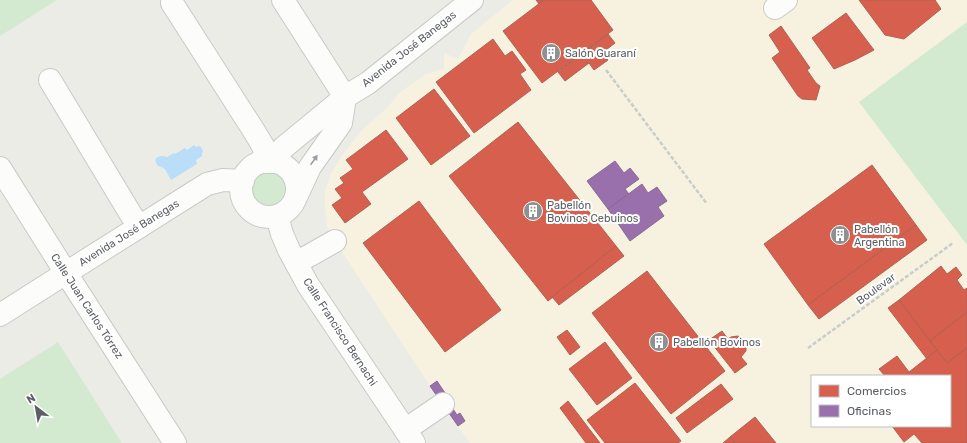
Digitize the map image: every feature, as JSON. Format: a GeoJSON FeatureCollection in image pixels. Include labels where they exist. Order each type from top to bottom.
{"type":"FeatureCollection","features":[{"type":"Feature","properties":{"kind":"street"},"geometry":{"type":"LineString","coordinates":[[283,0],[345,97],[341,123],[310,167],[296,195]]}},
{"type":"Feature","properties":{"kind":"street","name":"Avenida José Banegas"},"geometry":{"type":"LineString","coordinates":[[270,162],[283,148],[345,97],[368,83],[472,0]]}},
{"type":"Feature","properties":{"kind":"street"},"geometry":{"type":"LineString","coordinates":[[172,3],[254,131],[270,162]]}},
{"type":"Feature","properties":{"kind":"street"},"geometry":{"type":"LineString","coordinates":[[50,80],[139,227]]}},
{"type":"Feature","properties":{"kind":"street"},"geometry":{"type":"LineString","coordinates":[[270,162],[280,164],[285,167],[294,176],[297,188],[295,201],[291,206],[276,216],[270,217],[257,214],[252,211],[247,206],[242,194],[243,181],[250,170],[254,166],[270,162]]}},
{"type":"Feature","properties":{"kind":"street","name":"Calle Juan Carlos Tórrez"},"geometry":{"type":"LineString","coordinates":[[0,168],[175,443]]}},
{"type":"Feature","properties":{"kind":"street","name":"Avenida José Banegas"},"geometry":{"type":"LineString","coordinates":[[0,315],[207,184],[223,180],[243,181]]}},
{"type":"Feature","properties":{"kind":"street","name":"Calle Francisco Bernachi"},"geometry":{"type":"LineString","coordinates":[[276,216],[289,250],[308,285],[410,437]]}},
{"type":"Feature","properties":{"kind":"street"},"geometry":{"type":"LineString","coordinates":[[296,263],[335,240]]}},
{"type":"Feature","properties":{"kind":"street"},"geometry":{"type":"LineString","coordinates":[[410,437],[443,404]]}},
{"type":"Feature","properties":{"kind":"path"},"geometry":{"type":"LineString","coordinates":[[606,70],[707,204]]}},
{"type":"Feature","properties":{"kind":"path","name":"Boulevar"},"geometry":{"type":"LineString","coordinates":[[808,348],[953,242]]}},
{"type":"Feature","properties":{"kind":"shaded area"},"geometry":{"type":"Polygon","coordinates":[[[513,0],[967,0],[967,443],[470,443],[430,386],[335,241],[327,226],[325,209],[325,191],[331,174],[342,155],[363,129],[388,107],[399,93],[426,74],[444,69],[444,53],[458,59],[471,34],[513,0]]]}},
{"type":"Feature","properties":{"kind":"green space"},"geometry":{"type":"Polygon","coordinates":[[[0,0],[57,0],[0,36],[0,0]]]}},
{"type":"Feature","properties":{"kind":"green space"},"geometry":{"type":"Polygon","coordinates":[[[967,22],[967,245],[859,102],[967,22]]]}},
{"type":"Feature","properties":{"kind":"green space"},"geometry":{"type":"Polygon","coordinates":[[[265,171],[273,171],[283,176],[287,183],[287,197],[283,204],[273,209],[265,209],[255,204],[253,201],[250,194],[250,186],[255,176],[258,174],[265,171]]]}},
{"type":"Feature","properties":{"kind":"green space"},"geometry":{"type":"Polygon","coordinates":[[[58,342],[122,443],[0,443],[0,379],[58,342]]]}},
{"type":"Feature","properties":{"kind":"water"},"geometry":{"type":"Polygon","coordinates":[[[194,145],[196,147],[201,147],[203,151],[202,156],[196,160],[197,164],[171,180],[165,169],[158,166],[155,159],[162,156],[167,157],[185,148],[187,150],[194,145]]]}},
{"type":"Feature","properties":{"kind":"building: Comercios"},"geometry":{"type":"Polygon","coordinates":[[[536,0],[544,0],[539,4],[536,0]]]}},
{"type":"Feature","properties":{"kind":"building: Comercios","name":"Salón Guaraní"},"geometry":{"type":"Polygon","coordinates":[[[544,0],[591,0],[613,30],[542,83],[503,31],[544,0]]]}},
{"type":"Feature","properties":{"kind":"building: Comercios"},"geometry":{"type":"Polygon","coordinates":[[[859,0],[935,0],[941,9],[904,39],[885,35],[859,0]]]}},
{"type":"Feature","properties":{"kind":"building: Comercios"},"geometry":{"type":"Polygon","coordinates":[[[846,13],[874,50],[834,69],[812,38],[846,13]]]}},
{"type":"Feature","properties":{"kind":"building: Comercios"},"geometry":{"type":"Polygon","coordinates":[[[781,26],[810,68],[807,70],[816,83],[820,86],[816,100],[802,99],[798,96],[772,58],[780,52],[769,35],[781,26]]]}},
{"type":"Feature","properties":{"kind":"building: Comercios"},"geometry":{"type":"Polygon","coordinates":[[[608,34],[615,43],[602,53],[608,60],[594,70],[589,63],[565,81],[558,72],[608,34]]]}},
{"type":"Feature","properties":{"kind":"building: Comercios"},"geometry":{"type":"Polygon","coordinates":[[[493,39],[505,56],[512,51],[526,70],[520,74],[531,90],[474,133],[436,82],[493,39]]]}},
{"type":"Feature","properties":{"kind":"building: Comercios"},"geometry":{"type":"Polygon","coordinates":[[[434,89],[470,136],[431,165],[396,118],[434,89]]]}},
{"type":"Feature","properties":{"kind":"building: Comercios","name":"Pabellón Bovinos Cebuinos"},"geometry":{"type":"Polygon","coordinates":[[[518,122],[616,246],[548,301],[449,176],[518,122]]]}},
{"type":"Feature","properties":{"kind":"building: Comercios"},"geometry":{"type":"Polygon","coordinates":[[[386,130],[408,159],[362,192],[371,204],[345,223],[332,205],[342,198],[335,189],[344,183],[340,178],[353,169],[346,160],[386,130]]]}},
{"type":"Feature","properties":{"kind":"building: Comercios","name":"Pabellón Argentina"},"geometry":{"type":"Polygon","coordinates":[[[872,165],[916,225],[808,305],[764,244],[872,165]]]}},
{"type":"Feature","properties":{"kind":"building: Comercios"},"geometry":{"type":"Polygon","coordinates":[[[419,201],[501,310],[445,352],[363,243],[419,201]]]}},
{"type":"Feature","properties":{"kind":"building: Comercios"},"geometry":{"type":"Polygon","coordinates":[[[916,225],[927,240],[819,319],[808,305],[916,225]]]}},
{"type":"Feature","properties":{"kind":"building: Comercios"},"geometry":{"type":"Polygon","coordinates":[[[616,246],[624,256],[559,305],[552,297],[616,246]]]}},
{"type":"Feature","properties":{"kind":"building: Comercios"},"geometry":{"type":"Polygon","coordinates":[[[941,266],[947,274],[956,267],[962,275],[957,280],[964,290],[967,288],[967,312],[930,341],[899,300],[941,266]]]}},
{"type":"Feature","properties":{"kind":"building: Comercios","name":"Pabellón Bovinos"},"geometry":{"type":"Polygon","coordinates":[[[647,271],[725,371],[671,414],[592,313],[647,271]]]}},
{"type":"Feature","properties":{"kind":"building: Comercios"},"geometry":{"type":"Polygon","coordinates":[[[899,300],[937,350],[927,359],[888,308],[899,300]]]}},
{"type":"Feature","properties":{"kind":"building: Comercios"},"geometry":{"type":"Polygon","coordinates":[[[967,312],[967,348],[947,363],[930,341],[967,312]]]}},
{"type":"Feature","properties":{"kind":"building: Comercios"},"geometry":{"type":"Polygon","coordinates":[[[567,330],[580,347],[570,355],[557,337],[567,330]]]}},
{"type":"Feature","properties":{"kind":"building: Comercios"},"geometry":{"type":"Polygon","coordinates":[[[722,331],[728,339],[738,336],[746,343],[746,351],[741,357],[747,364],[735,373],[709,340],[722,331]]]}},
{"type":"Feature","properties":{"kind":"building: Comercios"},"geometry":{"type":"Polygon","coordinates":[[[605,342],[632,378],[597,405],[569,369],[605,342]]]}},
{"type":"Feature","properties":{"kind":"building: Comercios"},"geometry":{"type":"Polygon","coordinates":[[[967,348],[967,443],[922,443],[914,434],[904,442],[893,427],[951,427],[951,375],[884,375],[879,369],[897,356],[909,372],[937,350],[947,363],[967,348]]]}},
{"type":"Feature","properties":{"kind":"building: Comercios"},"geometry":{"type":"Polygon","coordinates":[[[635,383],[681,441],[678,443],[605,443],[587,420],[635,383]]]}},
{"type":"Feature","properties":{"kind":"building: Comercios"},"geometry":{"type":"Polygon","coordinates":[[[721,384],[733,399],[687,433],[676,418],[721,384]]]}},
{"type":"Feature","properties":{"kind":"building: Comercios"},"geometry":{"type":"Polygon","coordinates":[[[568,401],[600,443],[586,443],[560,408],[568,401]]]}},
{"type":"Feature","properties":{"kind":"building: Comercios"},"geometry":{"type":"Polygon","coordinates":[[[755,417],[776,443],[735,443],[730,437],[755,417]]]}},
{"type":"Feature","properties":{"kind":"building: Comercios"},"geometry":{"type":"Polygon","coordinates":[[[730,437],[735,443],[723,443],[730,437]]]}},
{"type":"Feature","properties":{"kind":"building: Oficinas"},"geometry":{"type":"Polygon","coordinates":[[[615,161],[624,173],[630,168],[639,179],[625,189],[629,194],[608,209],[587,181],[615,161]]]}},
{"type":"Feature","properties":{"kind":"building: Oficinas"},"geometry":{"type":"Polygon","coordinates":[[[642,184],[648,193],[657,187],[667,201],[658,207],[664,216],[630,241],[608,209],[642,184]]]}},
{"type":"Feature","properties":{"kind":"building: Oficinas"},"geometry":{"type":"Polygon","coordinates":[[[437,381],[445,393],[443,394],[457,415],[460,413],[465,421],[458,426],[430,386],[437,381]]]}},
{"type":"Feature","properties":{"kind":"place","name":"Salón Guaraní"},"geometry":{"type":"Point","coordinates":[551,53]}},
{"type":"Feature","properties":{"kind":"place","name":"Pabellón Bovinos Cebuinos"},"geometry":{"type":"Point","coordinates":[533,211]}},
{"type":"Feature","properties":{"kind":"place","name":"Pabellón Argentina"},"geometry":{"type":"Point","coordinates":[840,235]}},
{"type":"Feature","properties":{"kind":"place","name":"Pabellón Bovinos"},"geometry":{"type":"Point","coordinates":[659,342]}}]}
